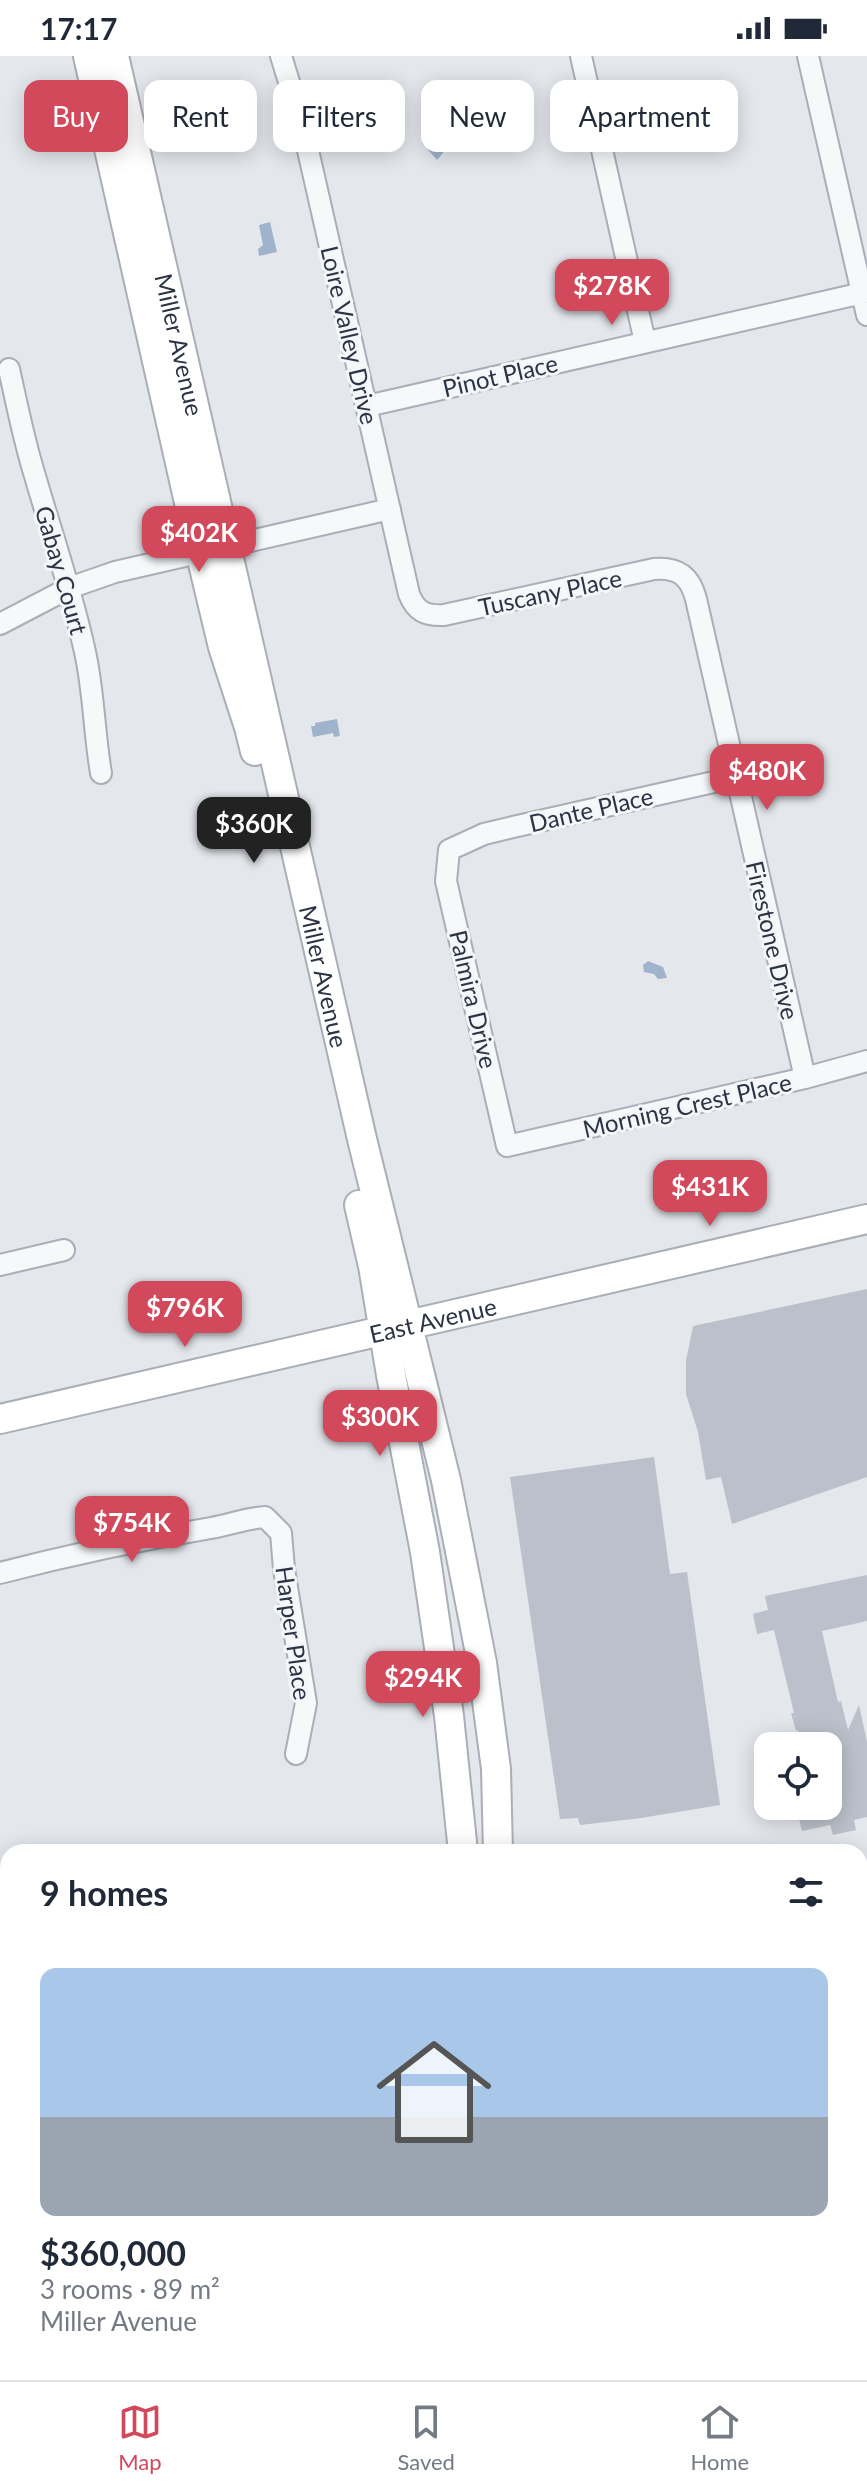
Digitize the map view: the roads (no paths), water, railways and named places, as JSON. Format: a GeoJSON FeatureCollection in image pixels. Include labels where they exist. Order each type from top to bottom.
{"type":"FeatureCollection","features":[{"type":"Feature","properties":{"kind":"main road","name":"Miller Avenue"},"geometry":{"type":"LineString","coordinates":[[88,56],[213,548]]}},
{"type":"Feature","properties":{"kind":"main road","name":"Miller Avenue"},"geometry":{"type":"LineString","coordinates":[[114,56],[213,548],[223,647],[249,727],[373,1266],[446,1480],[482,1663],[496,1769],[498,1844]]}},
{"type":"Feature","properties":{"kind":"main road","name":"East Avenue"},"geometry":{"type":"LineString","coordinates":[[0,1419],[867,1219]]}},
{"type":"Feature","properties":{"kind":"main road","name":"Miller Avenue"},"geometry":{"type":"LineString","coordinates":[[395,1326],[391,1375],[425,1552],[449,1716],[462,1844]]}},
{"type":"Feature","properties":{"kind":"street","name":"Loire Valley Drive"},"geometry":{"type":"LineString","coordinates":[[281,56],[302,124],[409,594],[420,612]]}},
{"type":"Feature","properties":{"kind":"street"},"geometry":{"type":"LineString","coordinates":[[581,56],[645,342]]}},
{"type":"Feature","properties":{"kind":"street"},"geometry":{"type":"LineString","coordinates":[[808,56],[867,315]]}},
{"type":"Feature","properties":{"kind":"street","name":"Pinot Place"},"geometry":{"type":"LineString","coordinates":[[367,406],[864,293]]}},
{"type":"Feature","properties":{"kind":"street","name":"Gabay Court"},"geometry":{"type":"LineString","coordinates":[[9,369],[34,474],[69,588],[89,668],[101,773]]}},
{"type":"Feature","properties":{"kind":"street"},"geometry":{"type":"LineString","coordinates":[[0,624],[69,588],[115,572],[390,509]]}},
{"type":"Feature","properties":{"kind":"street","name":"Tuscany Place"},"geometry":{"type":"LineString","coordinates":[[420,612],[432,616],[444,615],[654,569],[680,572]]}},
{"type":"Feature","properties":{"kind":"street","name":"Firestone Drive"},"geometry":{"type":"LineString","coordinates":[[680,572],[693,588],[805,1078]]}},
{"type":"Feature","properties":{"kind":"street","name":"Dante Place"},"geometry":{"type":"LineString","coordinates":[[449,850],[499,830],[736,777]]}},
{"type":"Feature","properties":{"kind":"street","name":"Palmira Drive"},"geometry":{"type":"LineString","coordinates":[[449,850],[446,881],[507,1146]]}},
{"type":"Feature","properties":{"kind":"street","name":"Morning Crest Place"},"geometry":{"type":"LineString","coordinates":[[507,1146],[867,1061]]}},
{"type":"Feature","properties":{"kind":"street"},"geometry":{"type":"LineString","coordinates":[[0,1265],[64,1250]]}},
{"type":"Feature","properties":{"kind":"street","name":"Harper Place"},"geometry":{"type":"LineString","coordinates":[[0,1573],[150,1538],[216,1527],[246,1518],[265,1517],[281,1533],[306,1703],[296,1754]]}},
{"type":"Feature","properties":{"kind":"water"},"geometry":{"type":"Polygon","coordinates":[[[430,152],[443,152],[437,160],[430,152]]]}},
{"type":"Feature","properties":{"kind":"water"},"geometry":{"type":"Polygon","coordinates":[[[270,222],[277,252],[259,256],[258,249],[263,245],[259,225],[270,222]]]}},
{"type":"Feature","properties":{"kind":"water"},"geometry":{"type":"Polygon","coordinates":[[[337,719],[340,736],[334,737],[333,733],[313,737],[311,726],[315,723],[337,719]]]}},
{"type":"Feature","properties":{"kind":"water"},"geometry":{"type":"Polygon","coordinates":[[[648,961],[663,967],[667,978],[658,979],[654,974],[644,972],[643,965],[648,961]]]}}]}
